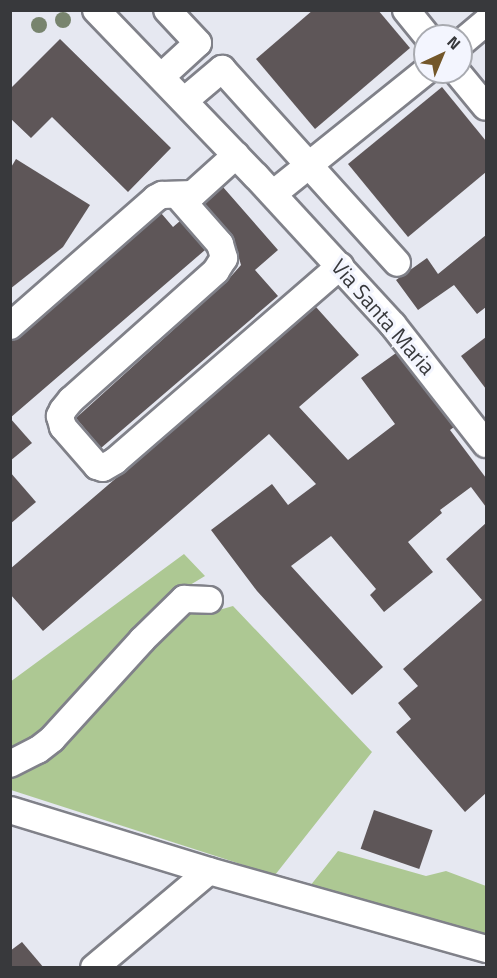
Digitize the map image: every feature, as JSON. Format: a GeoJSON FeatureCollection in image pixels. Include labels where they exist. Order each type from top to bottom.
{"type":"FeatureCollection","features":[{"type":"Feature","properties":{"kind":"street","name":"Via Santa Maria"},"geometry":{"type":"LineString","coordinates":[[96,10],[273,194],[411,345],[486,444]]}},
{"type":"Feature","properties":{"kind":"street"},"geometry":{"type":"LineString","coordinates":[[160,77],[198,43],[168,10]]}},
{"type":"Feature","properties":{"kind":"street"},"geometry":{"type":"LineString","coordinates":[[406,10],[417,24]]}},
{"type":"Feature","properties":{"kind":"street"},"geometry":{"type":"LineString","coordinates":[[473,33],[486,22]]}},
{"type":"Feature","properties":{"kind":"street"},"geometry":{"type":"LineString","coordinates":[[184,101],[222,69],[397,263]]}},
{"type":"Feature","properties":{"kind":"street"},"geometry":{"type":"LineString","coordinates":[[273,194],[413,82]]}},
{"type":"Feature","properties":{"kind":"street"},"geometry":{"type":"LineString","coordinates":[[467,84],[486,107]]}},
{"type":"Feature","properties":{"kind":"street"},"geometry":{"type":"LineString","coordinates":[[10,326],[156,198],[162,195],[193,194],[236,155]]}},
{"type":"Feature","properties":{"kind":"street"},"geometry":{"type":"LineString","coordinates":[[177,195],[220,244],[224,258],[216,272],[71,400],[63,410],[60,416],[63,427],[97,466],[103,468],[115,461],[340,266]]}},
{"type":"Feature","properties":{"kind":"street"},"geometry":{"type":"LineString","coordinates":[[10,764],[38,750],[52,739],[142,640],[184,599],[209,600]]}},
{"type":"Feature","properties":{"kind":"street"},"geometry":{"type":"LineString","coordinates":[[10,810],[209,871],[486,949]]}},
{"type":"Feature","properties":{"kind":"street"},"geometry":{"type":"LineString","coordinates":[[94,968],[209,871]]}},
{"type":"Feature","properties":{"kind":"green space"},"geometry":{"type":"Polygon","coordinates":[[[184,554],[205,576],[180,591],[43,733],[11,752],[10,682],[184,554]]]}},
{"type":"Feature","properties":{"kind":"green space"},"geometry":{"type":"Polygon","coordinates":[[[233,606],[372,752],[275,875],[11,790],[10,774],[184,611],[205,614],[233,606]]]}},
{"type":"Feature","properties":{"kind":"green space"},"geometry":{"type":"Polygon","coordinates":[[[338,851],[426,876],[446,871],[486,886],[486,935],[310,886],[338,851]]]}},
{"type":"Feature","properties":{"kind":"building"},"geometry":{"type":"Polygon","coordinates":[[[313,10],[378,10],[410,48],[315,129],[256,59],[313,10]]]}},
{"type":"Feature","properties":{"kind":"building"},"geometry":{"type":"Polygon","coordinates":[[[60,39],[171,148],[128,192],[52,117],[31,138],[10,118],[10,89],[60,39]]]}},
{"type":"Feature","properties":{"kind":"building"},"geometry":{"type":"Polygon","coordinates":[[[442,87],[486,141],[486,172],[408,237],[348,164],[442,87]]]}},
{"type":"Feature","properties":{"kind":"building"},"geometry":{"type":"Polygon","coordinates":[[[16,159],[90,205],[63,247],[10,289],[10,169],[16,159]]]}},
{"type":"Feature","properties":{"kind":"building"},"geometry":{"type":"Polygon","coordinates":[[[223,187],[278,250],[255,270],[278,296],[101,448],[76,418],[226,282],[241,265],[232,235],[205,204],[223,187]]]}},
{"type":"Feature","properties":{"kind":"building"},"geometry":{"type":"Polygon","coordinates":[[[161,213],[173,227],[180,221],[205,250],[10,418],[10,341],[20,337],[161,213]]]}},
{"type":"Feature","properties":{"kind":"building"},"geometry":{"type":"Polygon","coordinates":[[[486,235],[486,307],[477,314],[454,285],[418,310],[396,280],[427,258],[438,274],[486,235]]]}},
{"type":"Feature","properties":{"kind":"building"},"geometry":{"type":"Polygon","coordinates":[[[316,307],[359,355],[299,407],[348,460],[395,424],[361,378],[396,353],[454,427],[450,430],[486,478],[486,507],[471,487],[440,510],[442,513],[408,542],[433,572],[384,612],[370,595],[376,589],[331,536],[291,566],[383,667],[352,695],[257,591],[211,530],[272,484],[288,505],[316,484],[269,434],[43,631],[10,594],[10,569],[316,307]]]}},
{"type":"Feature","properties":{"kind":"building"},"geometry":{"type":"Polygon","coordinates":[[[486,337],[486,389],[461,356],[486,337]]]}},
{"type":"Feature","properties":{"kind":"building"},"geometry":{"type":"Polygon","coordinates":[[[10,418],[32,443],[10,461],[10,418]]]}},
{"type":"Feature","properties":{"kind":"building"},"geometry":{"type":"Polygon","coordinates":[[[10,472],[36,502],[10,524],[10,472]]]}},
{"type":"Feature","properties":{"kind":"building"},"geometry":{"type":"Polygon","coordinates":[[[486,523],[486,793],[465,812],[396,732],[411,719],[398,703],[418,686],[403,669],[482,600],[446,559],[486,523]]]}},
{"type":"Feature","properties":{"kind":"building"},"geometry":{"type":"Polygon","coordinates":[[[374,810],[433,830],[419,869],[361,849],[374,810]]]}},
{"type":"Feature","properties":{"kind":"building"},"geometry":{"type":"Polygon","coordinates":[[[22,942],[44,968],[10,968],[10,951],[22,942]]]}}]}
